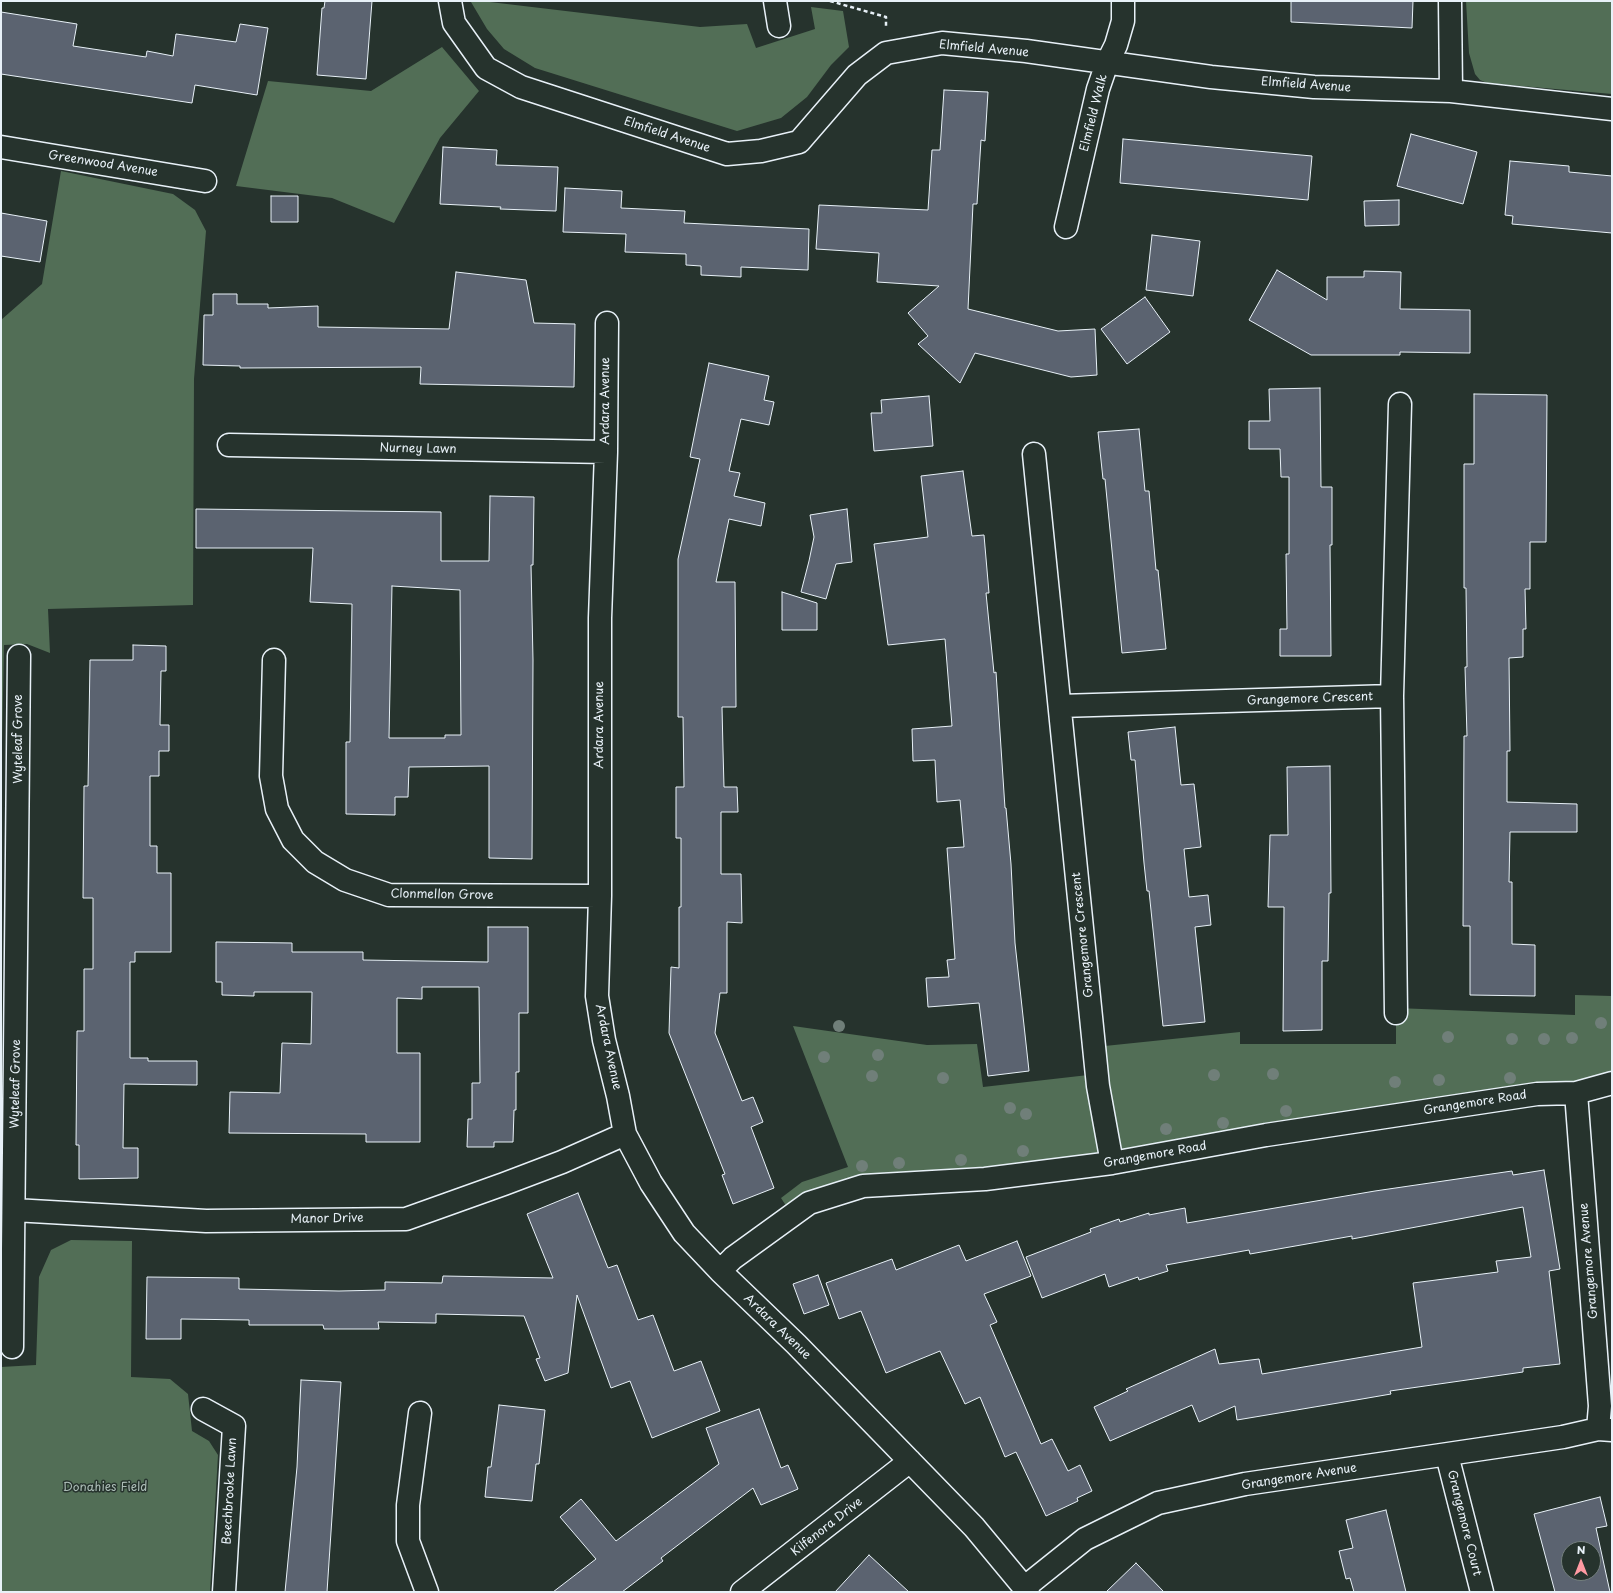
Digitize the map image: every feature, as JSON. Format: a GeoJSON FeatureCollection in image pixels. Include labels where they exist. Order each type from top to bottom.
{"type":"FeatureCollection","features":[{"type":"Feature","properties":{"kind":"street","name":"Elmfield Avenue"},"geometry":{"type":"LineString","coordinates":[[450,1],[454,23],[486,68],[521,87],[727,154],[761,151],[799,142],[857,75],[886,53],[942,43],[1026,51],[1211,77],[1314,88],[1451,91],[1612,109]]}},
{"type":"Feature","properties":{"kind":"street"},"geometry":{"type":"LineString","coordinates":[[775,1],[779,26]]}},
{"type":"Feature","properties":{"kind":"street","name":"Elmfield Walk"},"geometry":{"type":"LineString","coordinates":[[1066,226],[1098,89],[1107,63],[1116,45],[1123,20],[1123,1]]}},
{"type":"Feature","properties":{"kind":"street"},"geometry":{"type":"LineString","coordinates":[[1450,1],[1451,91]]}},
{"type":"Feature","properties":{"kind":"street","name":"Greenwood Avenue"},"geometry":{"type":"LineString","coordinates":[[1,147],[205,181]]}},
{"type":"Feature","properties":{"kind":"street","name":"Ardara Avenue"},"geometry":{"type":"LineString","coordinates":[[607,323],[606,452],[600,618],[600,896],[597,996],[604,1040],[618,1096],[624,1134],[651,1183],[684,1233],[720,1271],[796,1344],[974,1527],[1026,1589]]}},
{"type":"Feature","properties":{"kind":"street"},"geometry":{"type":"LineString","coordinates":[[1396,1013],[1392,696],[1400,404]]}},
{"type":"Feature","properties":{"kind":"street","name":"Nurney Lawn"},"geometry":{"type":"LineString","coordinates":[[229,445],[606,452]]}},
{"type":"Feature","properties":{"kind":"street","name":"Grangemore Crescent"},"geometry":{"type":"LineString","coordinates":[[1034,454],[1098,1086],[1112,1163]]}},
{"type":"Feature","properties":{"kind":"street","name":"Wyteleaf Grove"},"geometry":{"type":"LineString","coordinates":[[12,1347],[14,1210],[10,821],[20,656]]}},
{"type":"Feature","properties":{"kind":"street","name":"Clonmellon Grove"},"geometry":{"type":"LineString","coordinates":[[274,660],[271,776],[277,809],[293,840],[315,862],[345,880],[389,895],[600,896]]}},
{"type":"Feature","properties":{"kind":"street","name":"Grangemore Crescent"},"geometry":{"type":"LineString","coordinates":[[1060,706],[1392,696]]}},
{"type":"Feature","properties":{"kind":"street","name":"Grangemore Road"},"geometry":{"type":"LineString","coordinates":[[720,1271],[733,1258],[809,1203],[863,1186],[986,1179],[1112,1163],[1274,1134],[1537,1094],[1576,1093],[1612,1083]]}},
{"type":"Feature","properties":{"kind":"street","name":"Grangemore Avenue"},"geometry":{"type":"LineString","coordinates":[[1026,1589],[1085,1539],[1158,1503],[1245,1484],[1446,1455],[1605,1429],[1600,1406],[1577,1122],[1576,1093]]}},
{"type":"Feature","properties":{"kind":"street","name":"Manor Drive"},"geometry":{"type":"LineString","coordinates":[[14,1210],[206,1221],[406,1219],[512,1182],[562,1162],[624,1134]]}},
{"type":"Feature","properties":{"kind":"street","name":"Beechbrooke Lawn"},"geometry":{"type":"LineString","coordinates":[[203,1409],[234,1426],[224,1592]]}},
{"type":"Feature","properties":{"kind":"street"},"geometry":{"type":"LineString","coordinates":[[420,1413],[408,1504],[408,1541],[427,1592]]}},
{"type":"Feature","properties":{"kind":"street","name":"Grangemore Court"},"geometry":{"type":"LineString","coordinates":[[1446,1455],[1482,1592]]}},
{"type":"Feature","properties":{"kind":"street","name":"Kilfenora Drive"},"geometry":{"type":"LineString","coordinates":[[742,1592],[910,1461]]}},
{"type":"Feature","properties":{"kind":"path"},"geometry":{"type":"LineString","coordinates":[[830,1],[886,17],[886,53]]}},
{"type":"Feature","properties":{"kind":"green space"},"geometry":{"type":"Polygon","coordinates":[[[1466,1],[1612,1],[1612,94],[1487,83],[1480,80],[1475,74],[1469,53],[1466,1]]]}},
{"type":"Feature","properties":{"kind":"green space"},"geometry":{"type":"Polygon","coordinates":[[[471,2],[490,2],[700,27],[747,24],[756,48],[815,29],[811,7],[843,11],[849,47],[831,65],[807,97],[781,118],[737,131],[535,68],[504,49],[487,29],[471,2]]]}},
{"type":"Feature","properties":{"kind":"green space"},"geometry":{"type":"Polygon","coordinates":[[[442,47],[479,91],[440,138],[394,223],[332,198],[236,186],[268,81],[371,91],[442,47]]]}},
{"type":"Feature","properties":{"kind":"green space"},"geometry":{"type":"Polygon","coordinates":[[[61,171],[173,194],[195,210],[206,231],[194,379],[193,605],[48,609],[50,653],[27,644],[4,645],[1,792],[1,320],[42,284],[61,171]]]}},
{"type":"Feature","properties":{"kind":"green space"},"geometry":{"type":"Polygon","coordinates":[[[1575,995],[1612,996],[1612,1082],[1266,1134],[863,1185],[792,1215],[781,1198],[802,1182],[848,1167],[793,1026],[927,1045],[977,1044],[983,1087],[1097,1074],[1095,1047],[1240,1032],[1240,1044],[1396,1044],[1396,1008],[1575,1015],[1575,995]]]}},
{"type":"Feature","properties":{"kind":"green space","name":"Donahies Field"},"geometry":{"type":"Polygon","coordinates":[[[71,1240],[132,1241],[131,1377],[170,1379],[188,1394],[192,1431],[209,1441],[218,1455],[210,1592],[1,1592],[1,1367],[36,1365],[39,1277],[51,1250],[71,1240]]]}},
{"type":"Feature","properties":{"kind":"building"},"geometry":{"type":"Polygon","coordinates":[[[325,1],[372,1],[366,79],[317,75],[322,8],[324,8],[325,1]]]}},
{"type":"Feature","properties":{"kind":"building"},"geometry":{"type":"Polygon","coordinates":[[[1291,1],[1413,1],[1412,28],[1291,22],[1291,1]]]}},
{"type":"Feature","properties":{"kind":"building"},"geometry":{"type":"Polygon","coordinates":[[[1,12],[77,24],[73,46],[146,57],[147,51],[173,56],[176,34],[236,42],[240,24],[268,28],[257,95],[195,85],[192,103],[1,74],[1,12]]]}},
{"type":"Feature","properties":{"kind":"building"},"geometry":{"type":"Polygon","coordinates":[[[944,90],[988,92],[985,141],[981,140],[977,204],[973,204],[968,309],[1058,331],[1095,329],[1097,375],[1071,377],[975,353],[960,383],[918,344],[928,336],[908,313],[939,286],[877,282],[879,253],[816,249],[819,205],[928,210],[932,150],[940,150],[944,90]]]}},
{"type":"Feature","properties":{"kind":"building"},"geometry":{"type":"Polygon","coordinates":[[[1411,134],[1477,152],[1463,204],[1397,186],[1411,134]]]}},
{"type":"Feature","properties":{"kind":"building"},"geometry":{"type":"Polygon","coordinates":[[[1123,139],[1312,156],[1308,200],[1120,183],[1123,139]]]}},
{"type":"Feature","properties":{"kind":"building"},"geometry":{"type":"Polygon","coordinates":[[[443,147],[497,150],[496,165],[558,167],[556,211],[500,209],[501,207],[440,204],[443,147]]]}},
{"type":"Feature","properties":{"kind":"building"},"geometry":{"type":"Polygon","coordinates":[[[1510,161],[1569,166],[1569,172],[1612,176],[1612,233],[1512,224],[1513,216],[1505,215],[1510,161]]]}},
{"type":"Feature","properties":{"kind":"building"},"geometry":{"type":"Polygon","coordinates":[[[565,188],[622,191],[621,208],[685,211],[684,223],[809,229],[808,270],[741,267],[741,277],[701,275],[701,266],[686,265],[686,254],[625,252],[626,234],[563,232],[565,188]]]}},
{"type":"Feature","properties":{"kind":"building"},"geometry":{"type":"Polygon","coordinates":[[[271,196],[298,196],[298,222],[271,222],[271,196]]]}},
{"type":"Feature","properties":{"kind":"building"},"geometry":{"type":"Polygon","coordinates":[[[1399,200],[1399,225],[1365,226],[1364,201],[1399,200]]]}},
{"type":"Feature","properties":{"kind":"building"},"geometry":{"type":"Polygon","coordinates":[[[1,213],[47,221],[40,262],[1,256],[1,213]]]}},
{"type":"Feature","properties":{"kind":"building"},"geometry":{"type":"Polygon","coordinates":[[[1152,235],[1200,241],[1193,296],[1146,290],[1152,235]]]}},
{"type":"Feature","properties":{"kind":"building"},"geometry":{"type":"Polygon","coordinates":[[[1277,270],[1327,300],[1327,277],[1364,277],[1364,271],[1401,272],[1400,309],[1470,310],[1470,353],[1400,352],[1400,355],[1311,355],[1249,320],[1277,270]]]}},
{"type":"Feature","properties":{"kind":"building"},"geometry":{"type":"Polygon","coordinates":[[[456,272],[526,280],[534,323],[575,324],[574,387],[420,384],[421,367],[240,368],[240,366],[203,365],[204,315],[213,315],[213,294],[237,294],[237,304],[268,304],[268,308],[318,306],[318,327],[449,329],[456,272]]]}},
{"type":"Feature","properties":{"kind":"building"},"geometry":{"type":"Polygon","coordinates":[[[1145,297],[1170,332],[1127,364],[1101,329],[1145,297]]]}},
{"type":"Feature","properties":{"kind":"building"},"geometry":{"type":"Polygon","coordinates":[[[709,363],[769,376],[764,400],[774,402],[769,425],[741,419],[729,471],[740,473],[734,496],[765,503],[761,526],[729,519],[716,582],[735,582],[736,707],[722,707],[724,787],[737,787],[738,812],[721,812],[721,874],[741,874],[742,923],[727,922],[727,993],[720,993],[715,1033],[742,1101],[753,1097],[763,1122],[751,1127],[774,1188],[733,1204],[722,1175],[725,1174],[669,1033],[671,967],[679,968],[679,907],[681,907],[681,838],[676,838],[676,787],[684,787],[683,717],[678,717],[678,559],[700,459],[690,457],[709,363]]]}},
{"type":"Feature","properties":{"kind":"building"},"geometry":{"type":"Polygon","coordinates":[[[1320,388],[1321,487],[1332,487],[1332,545],[1330,545],[1331,656],[1280,656],[1280,629],[1287,629],[1286,554],[1289,554],[1289,477],[1281,477],[1280,449],[1249,449],[1249,421],[1270,421],[1269,389],[1320,388]]]}},
{"type":"Feature","properties":{"kind":"building"},"geometry":{"type":"Polygon","coordinates":[[[1474,394],[1547,395],[1546,542],[1530,542],[1530,589],[1525,589],[1526,629],[1523,629],[1523,657],[1509,658],[1510,751],[1507,751],[1507,802],[1577,804],[1577,832],[1510,832],[1509,882],[1512,882],[1512,944],[1535,945],[1535,996],[1470,995],[1470,926],[1463,926],[1464,736],[1467,736],[1465,667],[1467,667],[1466,588],[1464,588],[1464,464],[1474,464],[1474,394]]]}},
{"type":"Feature","properties":{"kind":"building"},"geometry":{"type":"Polygon","coordinates":[[[929,396],[933,446],[874,451],[871,413],[882,413],[881,400],[929,396]]]}},
{"type":"Feature","properties":{"kind":"building"},"geometry":{"type":"Polygon","coordinates":[[[1139,429],[1145,491],[1149,491],[1156,570],[1158,570],[1166,649],[1122,653],[1105,479],[1103,479],[1098,432],[1139,429]]]}},
{"type":"Feature","properties":{"kind":"building"},"geometry":{"type":"Polygon","coordinates":[[[963,471],[972,536],[984,535],[989,593],[986,593],[994,673],[996,672],[1005,808],[1011,864],[1015,943],[1029,1071],[988,1076],[979,1003],[928,1007],[926,978],[949,977],[947,960],[955,959],[947,848],[964,847],[960,800],[937,802],[935,760],[913,761],[912,729],[952,726],[945,639],[888,645],[874,544],[928,537],[921,476],[963,471]]]}},
{"type":"Feature","properties":{"kind":"building"},"geometry":{"type":"Polygon","coordinates":[[[490,496],[534,497],[533,565],[531,565],[533,660],[532,859],[489,858],[489,766],[409,767],[408,797],[395,797],[395,815],[346,814],[346,742],[350,742],[352,604],[310,602],[313,548],[196,548],[196,509],[441,512],[441,561],[489,561],[490,496]],[[392,586],[389,738],[445,738],[445,735],[461,735],[460,590],[392,586]]]}},
{"type":"Feature","properties":{"kind":"building"},"geometry":{"type":"Polygon","coordinates":[[[847,509],[852,562],[836,564],[826,599],[801,592],[814,537],[810,515],[847,509]]]}},
{"type":"Feature","properties":{"kind":"building"},"geometry":{"type":"Polygon","coordinates":[[[782,592],[817,603],[817,630],[782,630],[782,592]]]}},
{"type":"Feature","properties":{"kind":"building"},"geometry":{"type":"Polygon","coordinates":[[[133,645],[166,646],[166,671],[161,671],[160,725],[169,725],[169,751],[159,751],[159,776],[150,776],[150,846],[157,846],[157,873],[171,873],[171,952],[135,952],[135,962],[130,962],[130,1058],[148,1058],[148,1061],[197,1061],[197,1085],[124,1084],[123,1148],[138,1148],[138,1178],[79,1179],[79,1145],[76,1145],[77,1031],[84,1031],[84,969],[93,969],[93,898],[83,898],[84,786],[88,786],[90,660],[133,660],[133,645]]]}},
{"type":"Feature","properties":{"kind":"building"},"geometry":{"type":"Polygon","coordinates":[[[1175,727],[1181,785],[1194,784],[1201,847],[1184,849],[1189,897],[1208,895],[1211,925],[1195,927],[1205,1022],[1163,1026],[1149,891],[1147,891],[1144,863],[1135,760],[1131,760],[1128,732],[1175,727]]]}},
{"type":"Feature","properties":{"kind":"building"},"geometry":{"type":"Polygon","coordinates":[[[1330,766],[1331,893],[1329,893],[1328,961],[1322,961],[1322,1030],[1283,1031],[1284,907],[1268,907],[1270,835],[1288,835],[1287,767],[1330,766]]]}},
{"type":"Feature","properties":{"kind":"building"},"geometry":{"type":"Polygon","coordinates":[[[488,927],[528,927],[528,1013],[519,1013],[519,1072],[516,1072],[516,1110],[514,1110],[513,1142],[494,1142],[494,1147],[467,1147],[468,1119],[472,1119],[472,1083],[480,1083],[479,987],[422,987],[422,999],[397,998],[397,1053],[420,1053],[420,1142],[366,1142],[366,1134],[229,1133],[230,1092],[280,1093],[282,1043],[311,1044],[312,992],[254,992],[254,996],[222,995],[222,982],[216,982],[216,942],[292,943],[292,952],[363,952],[363,960],[488,962],[488,927]]]}},
{"type":"Feature","properties":{"kind":"building"},"geometry":{"type":"Polygon","coordinates":[[[1544,1170],[1560,1269],[1549,1271],[1560,1364],[1523,1368],[1523,1372],[1390,1391],[1391,1394],[1237,1420],[1235,1406],[1199,1422],[1192,1405],[1110,1441],[1094,1407],[1128,1391],[1126,1389],[1215,1349],[1219,1364],[1259,1359],[1262,1374],[1422,1347],[1413,1283],[1498,1272],[1496,1261],[1531,1257],[1523,1207],[1352,1239],[1352,1236],[1250,1254],[1249,1250],[1166,1265],[1168,1271],[1139,1280],[1138,1277],[1109,1287],[1105,1274],[1042,1298],[1026,1257],[1091,1232],[1090,1229],[1119,1219],[1120,1222],[1149,1213],[1149,1215],[1185,1208],[1187,1223],[1375,1191],[1512,1171],[1513,1175],[1544,1170]]]}},
{"type":"Feature","properties":{"kind":"building"},"geometry":{"type":"Polygon","coordinates":[[[578,1193],[608,1268],[617,1265],[638,1320],[653,1315],[674,1371],[701,1361],[720,1411],[652,1438],[630,1381],[611,1388],[577,1295],[568,1373],[545,1381],[536,1359],[540,1358],[524,1316],[436,1314],[436,1323],[378,1322],[379,1329],[324,1329],[323,1325],[249,1325],[249,1320],[181,1319],[181,1339],[146,1339],[147,1277],[239,1278],[239,1289],[339,1291],[385,1290],[385,1282],[442,1283],[443,1276],[553,1278],[527,1214],[578,1193]]]}},
{"type":"Feature","properties":{"kind":"building"},"geometry":{"type":"Polygon","coordinates":[[[1017,1241],[1031,1276],[984,1294],[997,1322],[990,1325],[1041,1444],[1052,1439],[1068,1471],[1080,1465],[1092,1491],[1077,1498],[1078,1501],[1046,1516],[1016,1452],[1005,1457],[980,1397],[965,1404],[940,1351],[886,1373],[861,1311],[839,1319],[826,1283],[892,1259],[896,1270],[959,1245],[966,1261],[1017,1241]]]}},
{"type":"Feature","properties":{"kind":"building"},"geometry":{"type":"Polygon","coordinates":[[[818,1275],[829,1305],[804,1314],[793,1284],[818,1275]]]}},
{"type":"Feature","properties":{"kind":"building"},"geometry":{"type":"Polygon","coordinates":[[[301,1380],[341,1382],[327,1592],[285,1592],[297,1467],[301,1380]]]}},
{"type":"Feature","properties":{"kind":"building"},"geometry":{"type":"Polygon","coordinates":[[[499,1405],[545,1410],[539,1464],[536,1464],[532,1501],[485,1497],[488,1467],[491,1467],[499,1405]]]}},
{"type":"Feature","properties":{"kind":"building"},"geometry":{"type":"Polygon","coordinates":[[[759,1409],[781,1468],[788,1465],[798,1489],[761,1505],[753,1488],[661,1558],[663,1561],[622,1592],[553,1592],[596,1559],[560,1517],[581,1499],[616,1541],[719,1464],[706,1428],[759,1409]]]}},
{"type":"Feature","properties":{"kind":"building"},"geometry":{"type":"Polygon","coordinates":[[[1600,1497],[1607,1526],[1596,1528],[1599,1541],[1561,1541],[1561,1581],[1601,1581],[1601,1551],[1610,1592],[1555,1592],[1534,1514],[1600,1497]]]}},
{"type":"Feature","properties":{"kind":"building"},"geometry":{"type":"Polygon","coordinates":[[[1386,1510],[1406,1592],[1354,1592],[1350,1578],[1346,1579],[1339,1551],[1353,1548],[1346,1520],[1386,1510]]]}},
{"type":"Feature","properties":{"kind":"building"},"geometry":{"type":"Polygon","coordinates":[[[869,1555],[909,1592],[835,1592],[869,1555]]]}},
{"type":"Feature","properties":{"kind":"building"},"geometry":{"type":"Polygon","coordinates":[[[1136,1563],[1164,1592],[1106,1592],[1136,1563]]]}}]}
